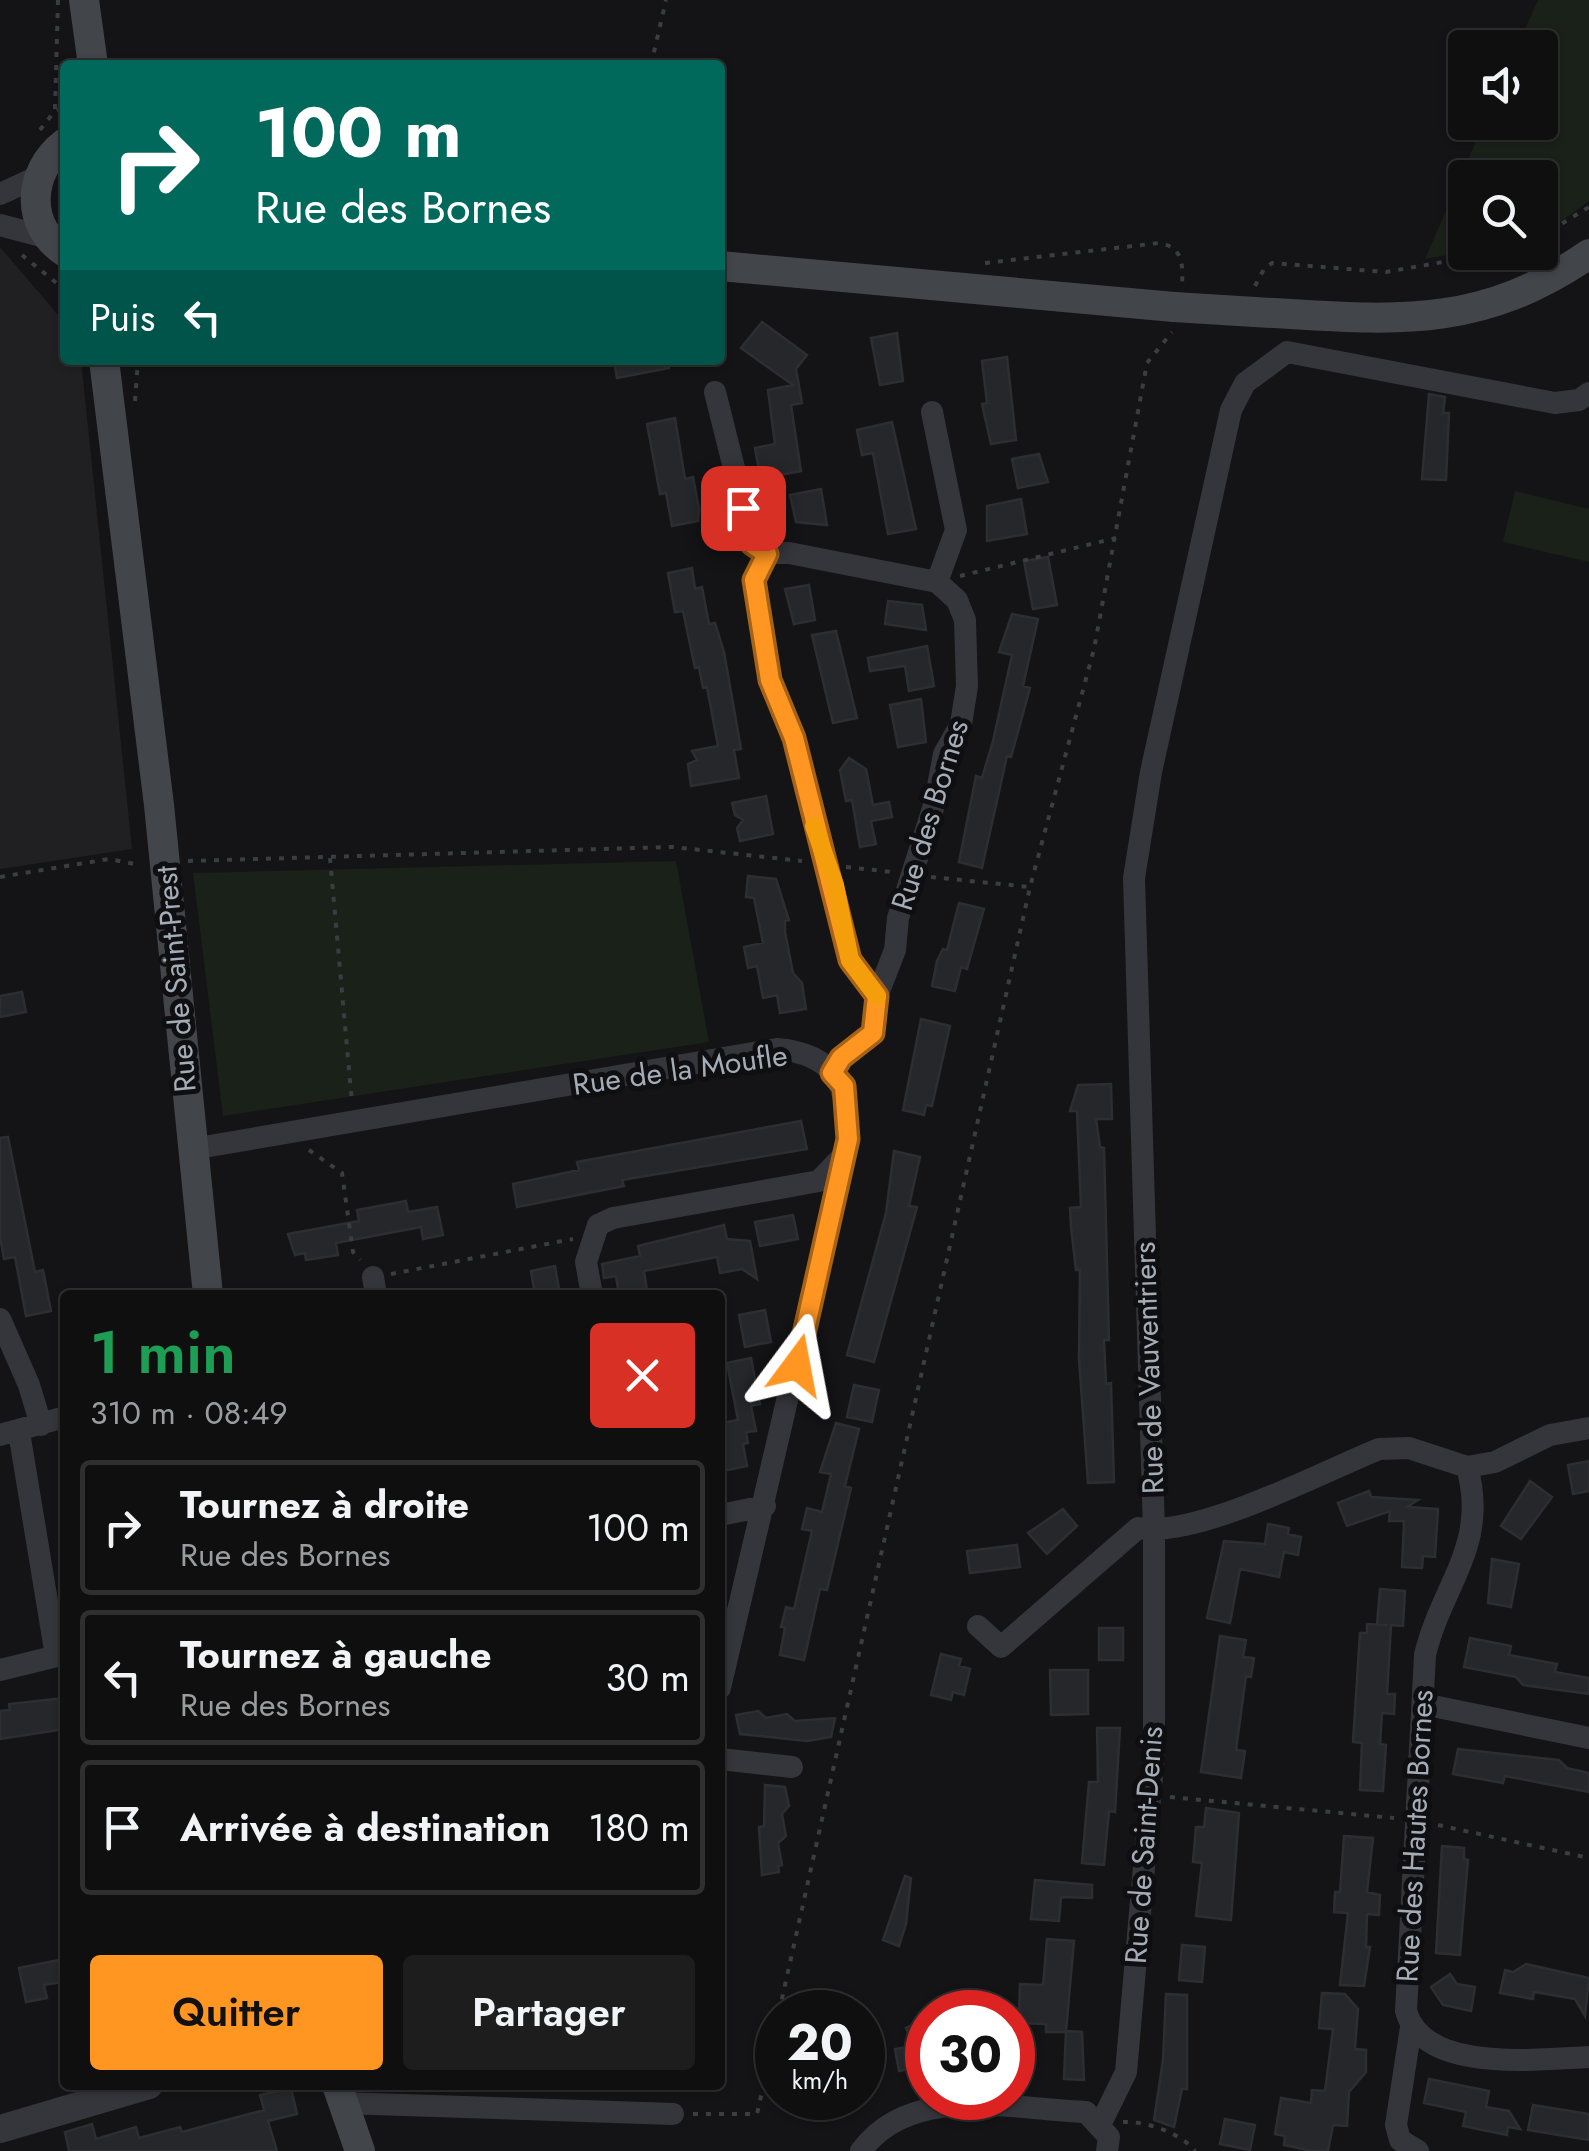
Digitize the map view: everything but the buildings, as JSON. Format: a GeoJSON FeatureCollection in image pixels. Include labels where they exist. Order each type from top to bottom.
{"type":"FeatureCollection","features":[{"type":"Feature","properties":{"kind":"main road"},"geometry":{"type":"LineString","coordinates":[[68,0],[72,60]]}},
{"type":"Feature","properties":{"kind":"main road"},"geometry":{"type":"LineString","coordinates":[[84,0],[92,60]]}},
{"type":"Feature","properties":{"kind":"main road"},"geometry":{"type":"LineString","coordinates":[[57,245],[36,208],[38,176],[60,135]]}},
{"type":"Feature","properties":{"kind":"main road"},"geometry":{"type":"LineString","coordinates":[[725,266],[1178,310],[1436,318],[1500,302],[1555,278],[1589,254]]}},
{"type":"Feature","properties":{"kind":"main road"},"geometry":{"type":"LineString","coordinates":[[105,365],[141,663]]}},
{"type":"Feature","properties":{"kind":"main road"},"geometry":{"type":"LineString","coordinates":[[125,365],[146,586],[141,663]]}},
{"type":"Feature","properties":{"kind":"main road","name":"Rue de Saint-Prest"},"geometry":{"type":"LineString","coordinates":[[141,663],[207,1290]]}},
{"type":"Feature","properties":{"kind":"main road"},"geometry":{"type":"LineString","coordinates":[[340,2094],[360,2151]]}},
{"type":"Feature","properties":{"kind":"street"},"geometry":{"type":"LineString","coordinates":[[0,194],[38,176]]}},
{"type":"Feature","properties":{"kind":"street"},"geometry":{"type":"LineString","coordinates":[[0,225],[57,245]]}},
{"type":"Feature","properties":{"kind":"street","name":"Rue de Vauventriers"},"geometry":{"type":"LineString","coordinates":[[978,1626],[1001,1647],[1138,1528],[1154,1530],[1134,878],[1140,832],[1231,410],[1245,383],[1287,352],[1555,403],[1579,400],[1589,393]]}},
{"type":"Feature","properties":{"kind":"street"},"geometry":{"type":"LineString","coordinates":[[715,392],[752,544],[767,554],[789,553],[937,582],[956,530],[932,412]]}},
{"type":"Feature","properties":{"kind":"street","name":"Rue des Bornes"},"geometry":{"type":"LineString","coordinates":[[767,554],[754,580],[770,680],[794,738],[826,864],[835,885],[850,960],[877,996]]}},
{"type":"Feature","properties":{"kind":"street","name":"Rue des Bornes"},"geometry":{"type":"LineString","coordinates":[[832,1073],[841,1058],[873,1033],[877,996],[895,950],[898,918],[944,754],[961,724],[967,686],[965,620],[957,600],[937,582]]}},
{"type":"Feature","properties":{"kind":"street","name":"Rue de la Moufle"},"geometry":{"type":"LineString","coordinates":[[192,1150],[777,1050],[799,1051],[818,1059],[844,1086],[845,1154],[725,1668]]}},
{"type":"Feature","properties":{"kind":"street"},"geometry":{"type":"LineString","coordinates":[[591,1290],[586,1262],[598,1225],[613,1218],[818,1181],[845,1154]]}},
{"type":"Feature","properties":{"kind":"street"},"geometry":{"type":"LineString","coordinates":[[0,1320],[30,1385],[20,1431],[60,1650]]}},
{"type":"Feature","properties":{"kind":"street"},"geometry":{"type":"LineString","coordinates":[[20,1431],[60,1419]]}},
{"type":"Feature","properties":{"kind":"street"},"geometry":{"type":"LineString","coordinates":[[1154,1530],[1195,1524],[1379,1449],[1410,1448],[1467,1468],[1494,1462],[1550,1435],[1589,1428]]}},
{"type":"Feature","properties":{"kind":"street","name":"Rue des Hautes Bornes"},"geometry":{"type":"LineString","coordinates":[[1418,2151],[1400,2140],[1396,2126],[1411,2028],[1405,2001],[1424,1655],[1432,1624],[1474,1536],[1474,1492],[1467,1468]]}},
{"type":"Feature","properties":{"kind":"street"},"geometry":{"type":"LineString","coordinates":[[725,1513],[765,1506]]}},
{"type":"Feature","properties":{"kind":"street","name":"Rue de Saint-Denis"},"geometry":{"type":"LineString","coordinates":[[1101,2123],[1126,2072],[1150,1796],[1154,1530]]}},
{"type":"Feature","properties":{"kind":"street"},"geometry":{"type":"LineString","coordinates":[[0,1670],[60,1655]]}},
{"type":"Feature","properties":{"kind":"street"},"geometry":{"type":"LineString","coordinates":[[1423,1704],[1589,1738]]}},
{"type":"Feature","properties":{"kind":"street"},"geometry":{"type":"LineString","coordinates":[[725,1760],[792,1767]]}},
{"type":"Feature","properties":{"kind":"street"},"geometry":{"type":"LineString","coordinates":[[1411,2028],[1429,2044],[1488,2058],[1589,2057]]}},
{"type":"Feature","properties":{"kind":"street"},"geometry":{"type":"LineString","coordinates":[[0,2129],[132,2090]]}},
{"type":"Feature","properties":{"kind":"street"},"geometry":{"type":"LineString","coordinates":[[340,2094],[673,2114]]}},
{"type":"Feature","properties":{"kind":"street"},"geometry":{"type":"LineString","coordinates":[[861,2151],[896,2117],[932,2106],[1086,2112],[1101,2123],[1110,2137],[1107,2151]]}},
{"type":"Feature","properties":{"kind":"path"},"geometry":{"type":"LineString","coordinates":[[58,0],[60,89]]}},
{"type":"Feature","properties":{"kind":"path"},"geometry":{"type":"LineString","coordinates":[[652,60],[666,0]]}},
{"type":"Feature","properties":{"kind":"path"},"geometry":{"type":"LineString","coordinates":[[1558,226],[1589,207]]}},
{"type":"Feature","properties":{"kind":"path"},"geometry":{"type":"LineString","coordinates":[[785,1990],[1030,887],[1094,649],[1147,363],[1178,310],[1182,263],[1167,244],[980,264]]}},
{"type":"Feature","properties":{"kind":"path"},"geometry":{"type":"LineString","coordinates":[[1264,269],[1284,262],[1386,272],[1448,261]]}},
{"type":"Feature","properties":{"kind":"path"},"geometry":{"type":"LineString","coordinates":[[132,426],[138,365]]}},
{"type":"Feature","properties":{"kind":"path"},"geometry":{"type":"LineString","coordinates":[[937,582],[1116,538]]}},
{"type":"Feature","properties":{"kind":"path"},"geometry":{"type":"LineString","coordinates":[[0,878],[108,860],[144,866],[165,861],[673,847],[1030,887]]}},
{"type":"Feature","properties":{"kind":"path"},"geometry":{"type":"LineString","coordinates":[[330,857],[354,1122]]}},
{"type":"Feature","properties":{"kind":"path"},"geometry":{"type":"LineString","coordinates":[[285,1134],[342,1173],[353,1252],[375,1286],[592,1235]]}},
{"type":"Feature","properties":{"kind":"path"},"geometry":{"type":"LineString","coordinates":[[1150,1796],[1416,1820],[1589,1858]]}},
{"type":"Feature","properties":{"kind":"path"},"geometry":{"type":"LineString","coordinates":[[673,2114],[755,2114]]}},
{"type":"Feature","properties":{"kind":"path"},"geometry":{"type":"LineString","coordinates":[[1101,2123],[1137,2121],[1187,2140],[1195,2151]]}},
{"type":"Feature","properties":{"kind":"shaded area"},"geometry":{"type":"Polygon","coordinates":[[[1538,0],[1589,0],[1589,201],[1558,224],[1558,160],[1468,160],[1477,140],[1558,140],[1558,30],[1525,30],[1538,0]]]}},
{"type":"Feature","properties":{"kind":"shaded area"},"geometry":{"type":"Polygon","coordinates":[[[1448,206],[1448,255],[1425,259],[1448,206]]]}},
{"type":"Feature","properties":{"kind":"shaded area"},"geometry":{"type":"Polygon","coordinates":[[[0,247],[60,317],[60,365],[82,365],[132,849],[0,869],[0,247]]]}},
{"type":"Feature","properties":{"kind":"shaded area"},"geometry":{"type":"Polygon","coordinates":[[[1515,491],[1589,509],[1589,562],[1503,542],[1515,491]]]}},
{"type":"Feature","properties":{"kind":"shaded area"},"geometry":{"type":"Polygon","coordinates":[[[676,861],[709,1042],[223,1116],[193,873],[676,861]]]}},
{"type":"Feature","properties":{"kind":"slow traffic"},"geometry":{"type":"LineString","coordinates":[[814,826],[835,885],[850,960],[877,996]]}},
{"type":"Feature","properties":{"kind":"route"},"geometry":{"type":"LineString","coordinates":[[743,508],[752,544],[767,554],[754,580],[770,680],[794,738],[815,832],[835,885],[850,960],[877,996],[873,1033],[841,1058],[832,1073],[844,1086],[848,1139],[797,1365]]}}]}
